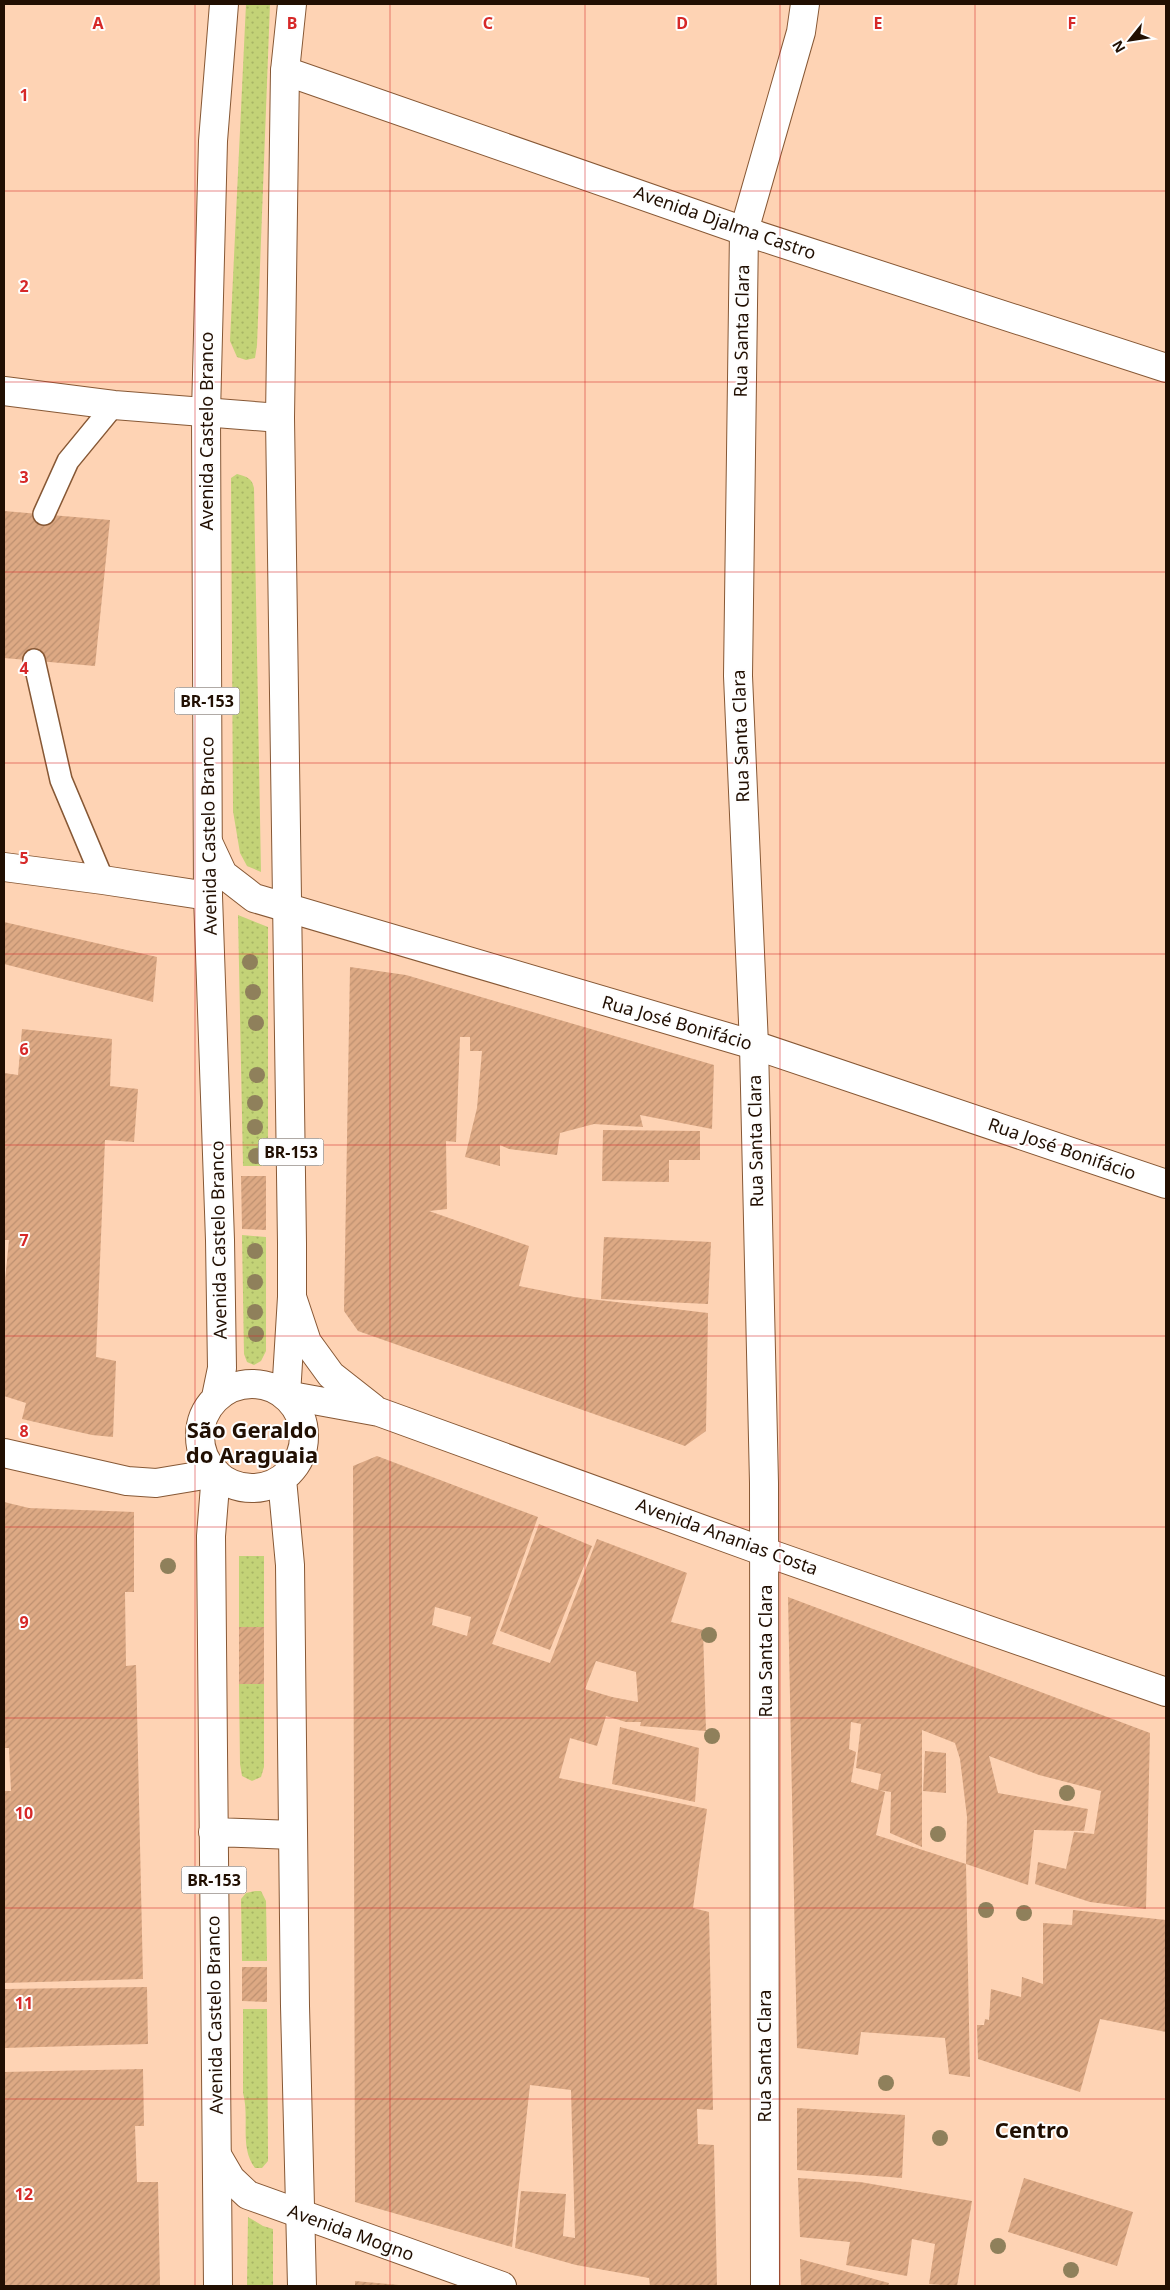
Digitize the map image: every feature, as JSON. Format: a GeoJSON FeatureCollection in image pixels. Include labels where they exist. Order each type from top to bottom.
{"type":"FeatureCollection","features":[{"type":"Feature","properties":{"kind":"main road","name":"Avenida Castelo Branco"},"geometry":{"type":"LineString","coordinates":[[224,4],[213,141],[206,412],[208,896],[222,1311],[222,1368],[216,1397],[204,1414],[200,1435],[204,1456],[216,1473],[230,1483],[248,1488],[266,1487],[282,1479],[296,1466],[304,1448],[304,1428],[298,1410],[286,1395]]}},
{"type":"Feature","properties":{"kind":"main road","name":"BR-153"},"geometry":{"type":"LineString","coordinates":[[286,1395],[292,1296],[280,418],[286,71],[292,4]]}},
{"type":"Feature","properties":{"kind":"main road","name":"Rua Santa Clara"},"geometry":{"type":"LineString","coordinates":[[765,2286],[765,1552],[754,1045],[738,676],[744,231],[801,32],[805,4]]}},
{"type":"Feature","properties":{"kind":"main road","name":"Avenida Djalma Castro"},"geometry":{"type":"LineString","coordinates":[[286,71],[744,231],[1166,368]]}},
{"type":"Feature","properties":{"kind":"main road"},"geometry":{"type":"LineString","coordinates":[[4,391],[114,405],[280,418]]}},
{"type":"Feature","properties":{"kind":"main road","name":"Rua José Bonifácio"},"geometry":{"type":"LineString","coordinates":[[208,842],[223,874],[254,898],[754,1045],[1166,1184]]}},
{"type":"Feature","properties":{"kind":"main road"},"geometry":{"type":"LineString","coordinates":[[4,868],[208,896]]}},
{"type":"Feature","properties":{"kind":"main road"},"geometry":{"type":"LineString","coordinates":[[292,1296],[307,1342],[331,1375],[379,1412]]}},
{"type":"Feature","properties":{"kind":"main road"},"geometry":{"type":"LineString","coordinates":[[216,1397],[238,1385],[263,1384],[286,1395]]}},
{"type":"Feature","properties":{"kind":"main road","name":"Avenida Ananias Costa"},"geometry":{"type":"LineString","coordinates":[[286,1395],[379,1412],[765,1552],[1166,1692]]}},
{"type":"Feature","properties":{"kind":"main road"},"geometry":{"type":"LineString","coordinates":[[4,1453],[127,1480],[156,1483],[216,1473]]}},
{"type":"Feature","properties":{"kind":"main road","name":"Avenida Castelo Branco"},"geometry":{"type":"LineString","coordinates":[[216,1473],[211,1536],[218,2286]]}},
{"type":"Feature","properties":{"kind":"main road"},"geometry":{"type":"LineString","coordinates":[[282,1479],[290,1565],[302,2286]]}},
{"type":"Feature","properties":{"kind":"main road"},"geometry":{"type":"LineString","coordinates":[[213,1832],[293,1835]]}},
{"type":"Feature","properties":{"kind":"main road","name":"Avenida Mogno"},"geometry":{"type":"LineString","coordinates":[[217,2155],[231,2179],[248,2195],[502,2286]]}},
{"type":"Feature","properties":{"kind":"lane"},"geometry":{"type":"LineString","coordinates":[[44,514],[68,461],[114,405]]}},
{"type":"Feature","properties":{"kind":"lane"},"geometry":{"type":"LineString","coordinates":[[34,660],[61,780],[102,880]]}},
{"type":"Feature","properties":{"kind":"green space"},"geometry":{"type":"Polygon","coordinates":[[[246,4],[270,4],[257,345],[255,358],[246,360],[237,357],[230,341],[246,4]]]}},
{"type":"Feature","properties":{"kind":"green space"},"geometry":{"type":"Polygon","coordinates":[[[237,474],[248,478],[254,488],[261,872],[247,866],[240,853],[233,811],[231,478],[237,474]]]}},
{"type":"Feature","properties":{"kind":"green space"},"geometry":{"type":"Polygon","coordinates":[[[238,915],[268,927],[268,1166],[243,1166],[238,915]]]}},
{"type":"Feature","properties":{"kind":"green space"},"geometry":{"type":"Polygon","coordinates":[[[242,1235],[266,1237],[266,1351],[261,1361],[254,1365],[247,1362],[244,1354],[242,1235]]]}},
{"type":"Feature","properties":{"kind":"green space"},"geometry":{"type":"Polygon","coordinates":[[[239,1556],[264,1556],[264,1627],[239,1627],[239,1556]]]}},
{"type":"Feature","properties":{"kind":"green space"},"geometry":{"type":"Polygon","coordinates":[[[239,1684],[264,1684],[264,1767],[261,1777],[252,1781],[242,1776],[240,1764],[239,1684]]]}},
{"type":"Feature","properties":{"kind":"green space"},"geometry":{"type":"Polygon","coordinates":[[[261,1891],[266,1901],[267,1961],[242,1961],[241,1899],[246,1893],[261,1891]]]}},
{"type":"Feature","properties":{"kind":"green space"},"geometry":{"type":"Polygon","coordinates":[[[243,2009],[267,2009],[268,2161],[262,2168],[255,2168],[247,2151],[246,2112],[243,2093],[243,2009]]]}},
{"type":"Feature","properties":{"kind":"green space"},"geometry":{"type":"Polygon","coordinates":[[[248,2217],[263,2226],[273,2229],[273,2286],[247,2286],[248,2217]]]}},
{"type":"Feature","properties":{"kind":"building"},"geometry":{"type":"Polygon","coordinates":[[[4,511],[110,520],[95,666],[4,658],[4,511]]]}},
{"type":"Feature","properties":{"kind":"building"},"geometry":{"type":"Polygon","coordinates":[[[4,922],[157,957],[153,1002],[4,964],[4,922]]]}},
{"type":"Feature","properties":{"kind":"building"},"geometry":{"type":"Polygon","coordinates":[[[350,967],[406,975],[714,1065],[712,1129],[640,1115],[643,1127],[594,1124],[560,1133],[557,1155],[509,1149],[500,1145],[500,1166],[465,1157],[477,1108],[482,1051],[470,1051],[470,1037],[460,1037],[456,1142],[446,1141],[447,1209],[429,1211],[529,1246],[519,1286],[574,1297],[708,1313],[706,1431],[685,1446],[358,1331],[344,1311],[350,967]]]}},
{"type":"Feature","properties":{"kind":"building"},"geometry":{"type":"Polygon","coordinates":[[[22,1029],[112,1039],[110,1086],[138,1089],[134,1142],[105,1140],[96,1357],[116,1361],[113,1437],[92,1435],[22,1419],[26,1403],[4,1396],[4,1291],[9,1240],[4,1240],[4,1073],[18,1075],[22,1029]]]}},
{"type":"Feature","properties":{"kind":"building"},"geometry":{"type":"Polygon","coordinates":[[[603,1130],[700,1131],[700,1160],[669,1160],[669,1182],[602,1181],[603,1130]]]}},
{"type":"Feature","properties":{"kind":"building"},"geometry":{"type":"Polygon","coordinates":[[[241,1176],[266,1176],[266,1230],[242,1229],[241,1176]]]}},
{"type":"Feature","properties":{"kind":"building"},"geometry":{"type":"Polygon","coordinates":[[[604,1237],[711,1242],[708,1304],[601,1299],[604,1237]]]}},
{"type":"Feature","properties":{"kind":"building"},"geometry":{"type":"Polygon","coordinates":[[[377,1456],[538,1517],[492,1644],[550,1663],[597,1539],[687,1573],[671,1622],[703,1630],[706,1731],[640,1726],[641,1722],[626,1722],[606,1716],[597,1746],[570,1738],[559,1778],[707,1809],[693,1908],[709,1912],[713,2110],[697,2109],[698,2144],[714,2145],[717,2286],[650,2286],[649,2278],[576,2265],[515,2248],[521,2191],[566,2194],[563,2236],[575,2238],[571,2090],[530,2085],[512,2247],[355,2202],[353,1466],[377,1456]],[[435,1607],[432,1625],[467,1636],[471,1617],[435,1607]],[[596,1661],[585,1689],[638,1702],[636,1672],[596,1661]]]}},
{"type":"Feature","properties":{"kind":"building"},"geometry":{"type":"Polygon","coordinates":[[[4,1502],[29,1508],[134,1512],[134,1592],[125,1592],[126,1666],[136,1665],[143,1979],[4,1983],[4,1791],[11,1791],[9,1748],[4,1748],[4,1502]]]}},
{"type":"Feature","properties":{"kind":"building"},"geometry":{"type":"Polygon","coordinates":[[[539,1524],[592,1546],[550,1650],[500,1631],[539,1524]]]}},
{"type":"Feature","properties":{"kind":"building"},"geometry":{"type":"Polygon","coordinates":[[[788,1597],[1150,1733],[1146,1909],[1090,1902],[1035,1884],[1038,1862],[1066,1869],[1074,1832],[1094,1834],[1101,1791],[1039,1775],[989,1756],[998,1793],[1088,1809],[1084,1831],[1034,1830],[1028,1885],[966,1864],[970,2077],[949,2074],[945,2038],[861,2032],[858,2055],[797,2048],[788,1597]],[[851,1722],[849,1749],[856,1752],[851,1782],[878,1790],[881,1774],[856,1768],[861,1724],[851,1722]],[[922,1730],[922,1847],[890,1833],[891,1792],[878,1790],[885,1792],[876,1835],[966,1864],[967,1817],[960,1759],[955,1743],[922,1730]]]}},
{"type":"Feature","properties":{"kind":"building"},"geometry":{"type":"Polygon","coordinates":[[[239,1627],[264,1627],[264,1684],[239,1684],[239,1627]]]}},
{"type":"Feature","properties":{"kind":"building"},"geometry":{"type":"Polygon","coordinates":[[[620,1727],[699,1748],[695,1802],[612,1784],[620,1727]]]}},
{"type":"Feature","properties":{"kind":"building"},"geometry":{"type":"Polygon","coordinates":[[[925,1751],[946,1753],[946,1793],[923,1791],[925,1751]]]}},
{"type":"Feature","properties":{"kind":"building"},"geometry":{"type":"Polygon","coordinates":[[[1073,1910],[1166,1920],[1166,2032],[1100,2019],[1080,2092],[978,2059],[977,2025],[984,2025],[985,2019],[989,2020],[991,1989],[1021,1997],[1022,1977],[1043,1984],[1043,1923],[1072,1925],[1073,1910]]]}},
{"type":"Feature","properties":{"kind":"building"},"geometry":{"type":"Polygon","coordinates":[[[242,1967],[267,1967],[267,2002],[242,2001],[242,1967]]]}},
{"type":"Feature","properties":{"kind":"building"},"geometry":{"type":"Polygon","coordinates":[[[147,1987],[148,2044],[4,2048],[4,1989],[147,1987]]]}},
{"type":"Feature","properties":{"kind":"building"},"geometry":{"type":"Polygon","coordinates":[[[143,2069],[144,2126],[135,2126],[137,2182],[158,2182],[160,2286],[4,2286],[4,2072],[143,2069]]]}},
{"type":"Feature","properties":{"kind":"building"},"geometry":{"type":"Polygon","coordinates":[[[797,2108],[905,2115],[902,2178],[797,2170],[797,2108]]]}},
{"type":"Feature","properties":{"kind":"building"},"geometry":{"type":"Polygon","coordinates":[[[798,2178],[860,2182],[972,2201],[957,2286],[929,2284],[935,2244],[912,2239],[907,2276],[846,2265],[850,2242],[800,2237],[798,2178]]]}},
{"type":"Feature","properties":{"kind":"building"},"geometry":{"type":"Polygon","coordinates":[[[1024,2178],[1133,2212],[1117,2266],[1008,2232],[1024,2178]]]}},
{"type":"Feature","properties":{"kind":"building"},"geometry":{"type":"Polygon","coordinates":[[[800,2259],[889,2283],[888,2286],[801,2286],[800,2259]]]}},
{"type":"Feature","properties":{"kind":"building"},"geometry":{"type":"Polygon","coordinates":[[[355,2281],[399,2285],[399,2286],[355,2286],[355,2281]]]}},
{"type":"Feature","properties":{"kind":"district","name":"São Geraldo do Araguaia"},"geometry":{"type":"Point","coordinates":[252,1442]}},
{"type":"Feature","properties":{"kind":"district","name":"Centro"},"geometry":{"type":"Point","coordinates":[1032,2130]}}]}
